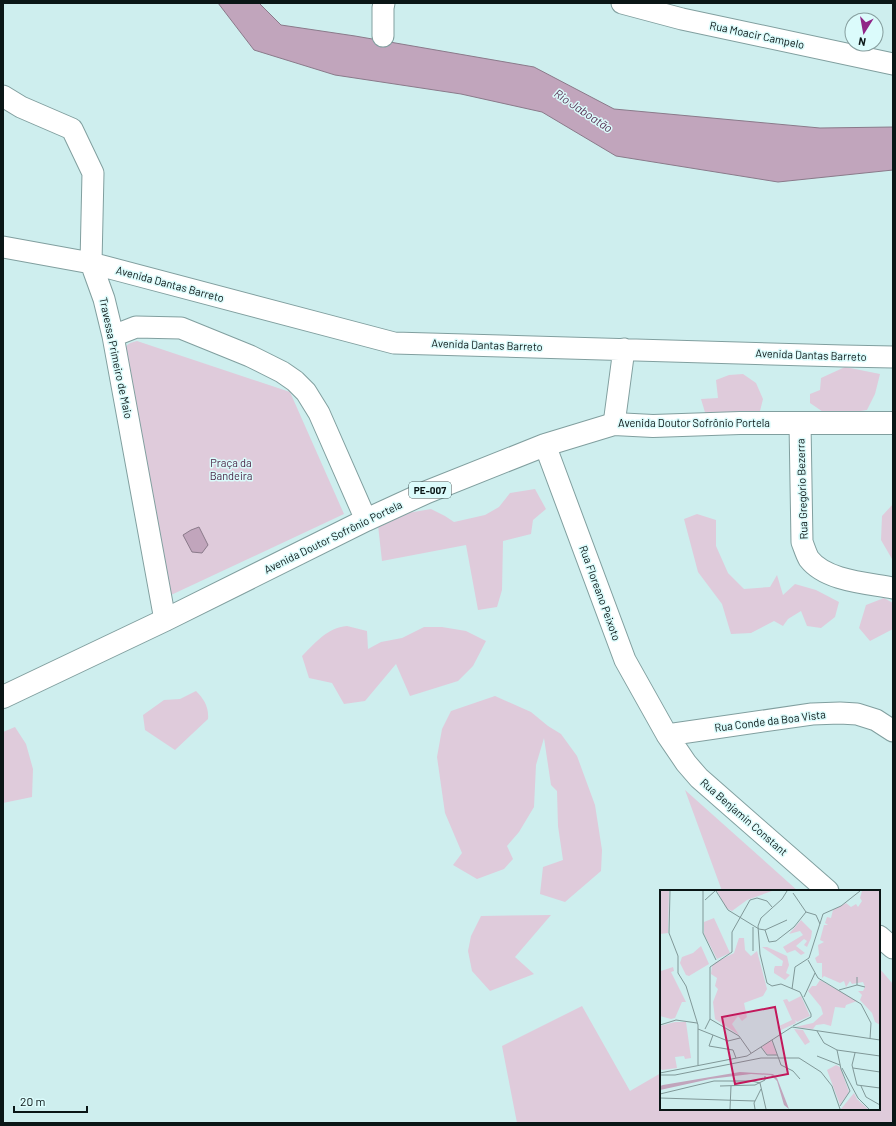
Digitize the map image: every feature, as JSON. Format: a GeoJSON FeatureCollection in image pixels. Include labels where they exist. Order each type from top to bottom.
{"type":"FeatureCollection","features":[{"type":"Feature","properties":{"kind":"main road","name":"Avenida Doutor Sofrônio Portela"},"geometry":{"type":"LineString","coordinates":[[3,697],[165,620],[366,520],[427,492],[545,444],[614,424],[653,426],[740,423],[893,423]]}},
{"type":"Feature","properties":{"kind":"street"},"geometry":{"type":"LineString","coordinates":[[383,36],[384,3]]}},
{"type":"Feature","properties":{"kind":"street","name":"Rua Moacir Campelo"},"geometry":{"type":"LineString","coordinates":[[622,3],[682,19],[893,64]]}},
{"type":"Feature","properties":{"kind":"street","name":"Travessa Primeiro de Maio"},"geometry":{"type":"LineString","coordinates":[[3,96],[21,107],[72,129],[93,172],[91,263],[104,299],[113,336],[165,620]]}},
{"type":"Feature","properties":{"kind":"street","name":"Avenida Dantas Barreto"},"geometry":{"type":"LineString","coordinates":[[3,247],[91,263],[394,343],[893,357]]}},
{"type":"Feature","properties":{"kind":"street"},"geometry":{"type":"LineString","coordinates":[[113,336],[136,327],[182,328],[250,356],[288,377],[306,392],[319,413],[366,520]]}},
{"type":"Feature","properties":{"kind":"street"},"geometry":{"type":"LineString","coordinates":[[614,424],[624,349]]}},
{"type":"Feature","properties":{"kind":"street","name":"Rua Gregório Bezerra"},"geometry":{"type":"LineString","coordinates":[[800,423],[802,542],[808,558],[816,567],[844,579],[893,588]]}},
{"type":"Feature","properties":{"kind":"street","name":"Rua Floreano Peixoto"},"geometry":{"type":"LineString","coordinates":[[545,444],[625,660],[667,735]]}},
{"type":"Feature","properties":{"kind":"street","name":"Rua Conde da Boa Vista"},"geometry":{"type":"LineString","coordinates":[[667,735],[812,714],[840,713],[857,714],[876,720],[893,731]]}},
{"type":"Feature","properties":{"kind":"street","name":"Rua Benjamin Constant"},"geometry":{"type":"LineString","coordinates":[[667,735],[686,763],[699,778],[827,890]]}},
{"type":"Feature","properties":{"kind":"street"},"geometry":{"type":"LineString","coordinates":[[880,937],[893,948]]}},
{"type":"Feature","properties":{"kind":"green space","name":"Praça da Bandeira"},"geometry":{"type":"Polygon","coordinates":[[[137,341],[290,392],[344,514],[171,595],[120,357],[126,346],[137,341]]]}},
{"type":"Feature","properties":{"kind":"green space"},"geometry":{"type":"Polygon","coordinates":[[[845,367],[880,374],[875,394],[867,410],[829,416],[810,403],[810,394],[820,390],[821,378],[845,367]]]}},
{"type":"Feature","properties":{"kind":"green space"},"geometry":{"type":"Polygon","coordinates":[[[743,374],[756,383],[763,399],[760,411],[707,419],[701,399],[718,398],[716,380],[729,375],[743,374]]]}},
{"type":"Feature","properties":{"kind":"green space"},"geometry":{"type":"Polygon","coordinates":[[[535,489],[546,509],[533,520],[531,534],[503,541],[502,590],[497,607],[478,610],[466,545],[382,561],[378,525],[402,514],[431,509],[454,522],[485,515],[499,507],[510,493],[535,489]]]}},
{"type":"Feature","properties":{"kind":"green space"},"geometry":{"type":"Polygon","coordinates":[[[893,504],[892,559],[881,540],[882,516],[893,504]]]}},
{"type":"Feature","properties":{"kind":"green space"},"geometry":{"type":"Polygon","coordinates":[[[697,514],[716,520],[716,546],[728,573],[744,589],[770,587],[777,575],[783,595],[795,584],[816,590],[839,602],[835,617],[821,628],[807,626],[801,611],[788,619],[783,626],[774,621],[751,633],[731,634],[722,604],[698,572],[684,519],[697,514]]]}},
{"type":"Feature","properties":{"kind":"green space"},"geometry":{"type":"Polygon","coordinates":[[[884,598],[893,603],[893,629],[870,641],[859,628],[866,605],[884,598]]]}},
{"type":"Feature","properties":{"kind":"green space"},"geometry":{"type":"Polygon","coordinates":[[[347,626],[367,631],[368,649],[381,642],[402,638],[424,627],[442,627],[466,631],[486,641],[473,666],[458,681],[410,696],[396,664],[365,701],[344,704],[332,683],[309,678],[302,656],[322,636],[340,627],[347,626]]]}},
{"type":"Feature","properties":{"kind":"green space"},"geometry":{"type":"Polygon","coordinates":[[[196,691],[201,697],[208,711],[208,719],[175,750],[145,730],[143,715],[164,700],[180,699],[196,691]]]}},
{"type":"Feature","properties":{"kind":"green space"},"geometry":{"type":"Polygon","coordinates":[[[495,696],[531,712],[548,726],[561,734],[577,756],[595,805],[602,850],[601,871],[565,902],[540,894],[543,867],[563,860],[558,826],[557,791],[551,785],[544,738],[536,765],[534,807],[519,832],[507,846],[513,859],[504,869],[477,879],[453,865],[462,853],[445,813],[437,757],[442,729],[451,711],[495,696]]]}},
{"type":"Feature","properties":{"kind":"green space"},"geometry":{"type":"Polygon","coordinates":[[[15,727],[26,744],[33,769],[32,797],[3,803],[3,732],[15,727]]]}},
{"type":"Feature","properties":{"kind":"green space"},"geometry":{"type":"Polygon","coordinates":[[[685,790],[797,890],[722,890],[685,790]]]}},
{"type":"Feature","properties":{"kind":"green space"},"geometry":{"type":"Polygon","coordinates":[[[551,915],[515,957],[534,974],[490,991],[472,971],[468,951],[471,936],[481,916],[551,915]]]}},
{"type":"Feature","properties":{"kind":"green space"},"geometry":{"type":"Polygon","coordinates":[[[880,969],[893,984],[893,1123],[517,1123],[502,1046],[582,1006],[630,1091],[660,1074],[660,1110],[880,1110],[880,969]]]}},
{"type":"Feature","properties":{"kind":"water","name":"Rio Jaboatão"},"geometry":{"type":"Polygon","coordinates":[[[218,3],[259,3],[281,25],[355,36],[534,67],[614,109],[820,128],[893,127],[893,170],[778,182],[616,156],[542,112],[461,94],[335,75],[254,50],[218,3]]]}},
{"type":"Feature","properties":{"kind":"water"},"geometry":{"type":"Polygon","coordinates":[[[199,527],[208,545],[202,553],[192,552],[183,535],[199,527]]]}}]}
